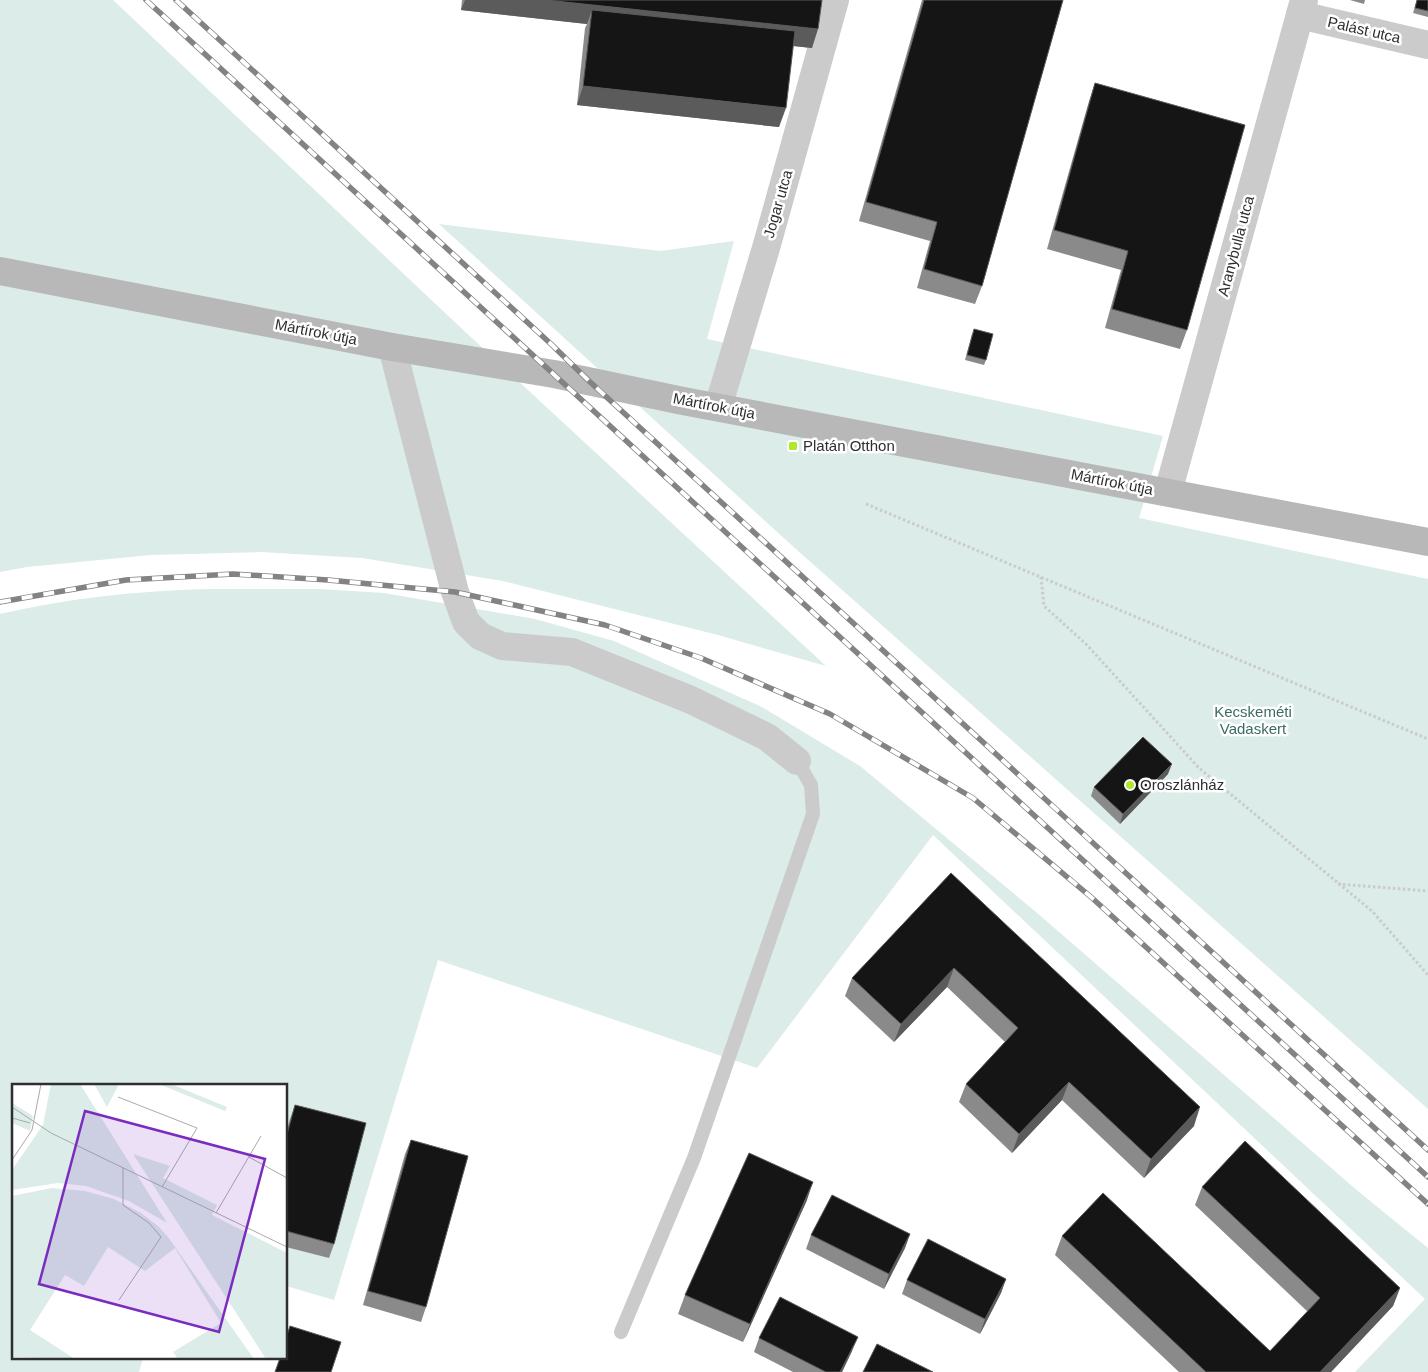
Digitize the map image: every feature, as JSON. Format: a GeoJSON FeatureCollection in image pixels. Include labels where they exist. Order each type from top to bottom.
{"type":"FeatureCollection","features":[{"type":"Feature","properties":{"kind":"street","name":"Jogar utca"},"geometry":{"type":"LineString","coordinates":[[718,407],[766,248],[835,0]]}},
{"type":"Feature","properties":{"kind":"street","name":"Palást utca"},"geometry":{"type":"LineString","coordinates":[[1302,8],[1428,46]]}},
{"type":"Feature","properties":{"kind":"street","name":"Aranybulla utca"},"geometry":{"type":"LineString","coordinates":[[1168,492],[1302,8]]}},
{"type":"Feature","properties":{"kind":"street","name":"Mártírok útja"},"geometry":{"type":"LineString","coordinates":[[0,270],[392,347],[554,374],[1428,542]]}},
{"type":"Feature","properties":{"kind":"street"},"geometry":{"type":"LineString","coordinates":[[392,347],[455,592],[466,622],[480,636],[502,646],[572,652],[699,704],[767,737],[797,761]]}},
{"type":"Feature","properties":{"kind":"lane"},"geometry":{"type":"LineString","coordinates":[[621,1332],[694,1158],[813,814],[811,785],[797,761]]}},
{"type":"Feature","properties":{"kind":"path"},"geometry":{"type":"LineString","coordinates":[[866,504],[1428,739]]}},
{"type":"Feature","properties":{"kind":"path"},"geometry":{"type":"LineString","coordinates":[[1041,577],[1044,606],[1086,644],[1199,768],[1372,912],[1428,974]]}},
{"type":"Feature","properties":{"kind":"path"},"geometry":{"type":"LineString","coordinates":[[1337,884],[1428,891]]}},
{"type":"Feature","properties":{"kind":"green space"},"geometry":{"type":"Polygon","coordinates":[[[0,0],[113,0],[459,326],[826,666],[718,635],[503,581],[362,558],[261,552],[151,555],[27,567],[0,572],[0,0]]]}},
{"type":"Feature","properties":{"kind":"green space","name":"Kecskeméti Vadaskert"},"geometry":{"type":"Polygon","coordinates":[[[439,224],[660,251],[734,241],[707,339],[1163,436],[1139,518],[1428,579],[1428,1109],[797,550],[439,224]]]}},
{"type":"Feature","properties":{"kind":"green space"},"geometry":{"type":"Polygon","coordinates":[[[208,589],[319,589],[384,593],[535,619],[614,641],[762,707],[860,766],[1036,912],[1359,1192],[1428,1248],[1428,1372],[1355,1372],[1425,1299],[933,835],[757,1068],[438,960],[334,1300],[288,1287],[288,1084],[12,1084],[12,1360],[142,1360],[139,1372],[0,1372],[0,614],[103,596],[208,589]]]}},
{"type":"Feature","properties":{"kind":"building"},"geometry":{"type":"Polygon","coordinates":[[[546,0],[822,0],[818,29],[546,0]]]}},
{"type":"Feature","properties":{"kind":"building"},"geometry":{"type":"Polygon","coordinates":[[[924,0],[1063,0],[982,286],[924,269],[937,222],[866,202],[924,0]]]}},
{"type":"Feature","properties":{"kind":"building"},"geometry":{"type":"Polygon","coordinates":[[[1417,0],[1428,0],[1428,11],[1415,8],[1417,0]]]}},
{"type":"Feature","properties":{"kind":"building"},"geometry":{"type":"Polygon","coordinates":[[[592,10],[795,31],[786,108],[583,86],[592,10]]]}},
{"type":"Feature","properties":{"kind":"building"},"geometry":{"type":"Polygon","coordinates":[[[1095,83],[1245,125],[1187,330],[1112,309],[1128,251],[1054,230],[1095,83]]]}},
{"type":"Feature","properties":{"kind":"building"},"geometry":{"type":"Polygon","coordinates":[[[974,329],[993,334],[986,360],[967,355],[974,329]]]}},
{"type":"Feature","properties":{"kind":"building","name":"Oroszlánház"},"geometry":{"type":"Polygon","coordinates":[[[1143,737],[1172,764],[1123,814],[1094,787],[1143,737]]]}},
{"type":"Feature","properties":{"kind":"building"},"geometry":{"type":"Polygon","coordinates":[[[951,873],[1200,1107],[1151,1159],[1069,1082],[1019,1134],[966,1084],[1018,1028],[954,968],[901,1024],[852,978],[951,873]]]}},
{"type":"Feature","properties":{"kind":"building"},"geometry":{"type":"Polygon","coordinates":[[[295,1105],[366,1123],[334,1244],[288,1232],[288,1131],[295,1105]]]}},
{"type":"Feature","properties":{"kind":"building"},"geometry":{"type":"Polygon","coordinates":[[[411,1140],[468,1156],[426,1307],[368,1291],[411,1140]]]}},
{"type":"Feature","properties":{"kind":"building"},"geometry":{"type":"Polygon","coordinates":[[[1245,1141],[1400,1288],[1320,1372],[1206,1372],[1062,1236],[1103,1193],[1270,1351],[1320,1298],[1202,1187],[1245,1141]]]}},
{"type":"Feature","properties":{"kind":"building"},"geometry":{"type":"Polygon","coordinates":[[[749,1153],[813,1182],[750,1324],[685,1295],[749,1153]]]}},
{"type":"Feature","properties":{"kind":"building"},"geometry":{"type":"Polygon","coordinates":[[[832,1195],[910,1234],[889,1274],[811,1235],[832,1195]]]}},
{"type":"Feature","properties":{"kind":"building"},"geometry":{"type":"Polygon","coordinates":[[[928,1239],[1006,1279],[985,1319],[907,1280],[928,1239]]]}},
{"type":"Feature","properties":{"kind":"building"},"geometry":{"type":"Polygon","coordinates":[[[780,1297],[858,1337],[840,1372],[826,1372],[759,1338],[780,1297]]]}},
{"type":"Feature","properties":{"kind":"building"},"geometry":{"type":"Polygon","coordinates":[[[290,1326],[341,1342],[331,1372],[275,1372],[279,1360],[288,1360],[288,1332],[290,1326]]]}},
{"type":"Feature","properties":{"kind":"building"},"geometry":{"type":"Polygon","coordinates":[[[877,1344],[933,1372],[863,1372],[877,1344]]]}},
{"type":"Feature","properties":{"kind":"railway"},"geometry":{"type":"LineString","coordinates":[[146,0],[1428,1177]]}},
{"type":"Feature","properties":{"kind":"railway"},"geometry":{"type":"LineString","coordinates":[[176,0],[1428,1150]]}},
{"type":"Feature","properties":{"kind":"railway"},"geometry":{"type":"LineString","coordinates":[[0,602],[126,580],[233,574],[328,580],[455,592],[605,625],[701,658],[830,714],[973,798],[1091,897],[1428,1204]]}},
{"type":"Feature","properties":{"kind":"place","name":"Platán Otthon"},"geometry":{"type":"Point","coordinates":[793,446]}},
{"type":"Feature","properties":{"kind":"place","name":"Oroszlánház"},"geometry":{"type":"Point","coordinates":[1130,785]}}]}
